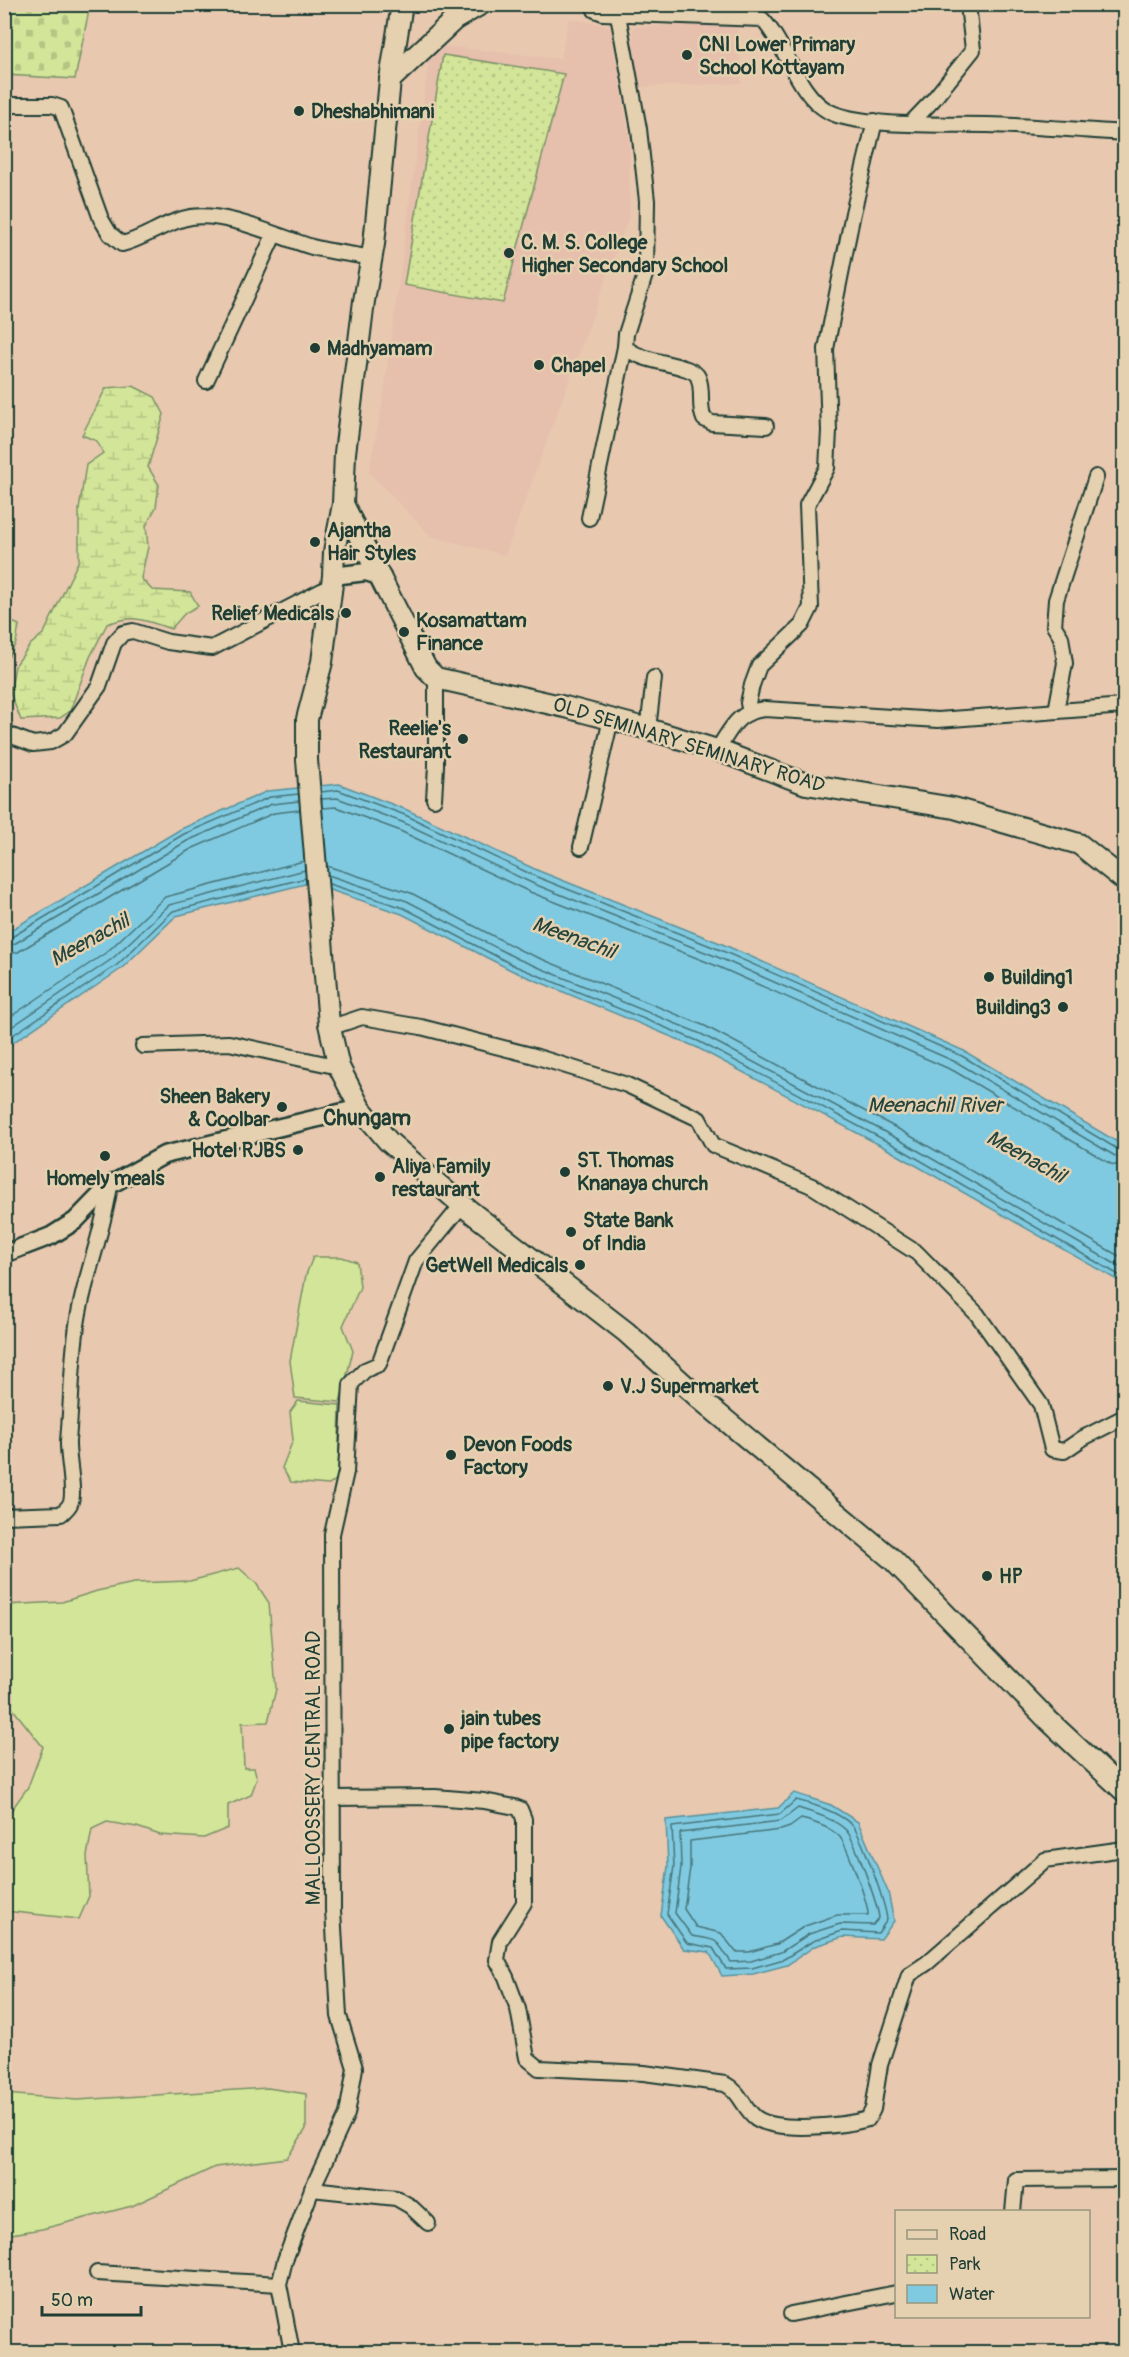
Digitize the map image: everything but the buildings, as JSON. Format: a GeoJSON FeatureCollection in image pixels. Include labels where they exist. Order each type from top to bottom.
{"type":"FeatureCollection","features":[{"type":"Feature","properties":{"kind":"main road"},"geometry":{"type":"LineString","coordinates":[[402,4],[390,81],[372,258],[364,301],[345,453],[343,504],[334,552],[322,662],[307,718],[307,760],[329,1026],[339,1067],[360,1108],[388,1142],[462,1206],[626,1332],[699,1398],[892,1559],[1048,1720],[1125,1791]]}},
{"type":"Feature","properties":{"kind":"main road"},"geometry":{"type":"LineString","coordinates":[[390,81],[455,19],[481,4]]}},
{"type":"Feature","properties":{"kind":"main road"},"geometry":{"type":"LineString","coordinates":[[343,504],[382,577],[426,668],[436,678]]}},
{"type":"Feature","properties":{"kind":"main road","name":"OLD SEMINARY SEMINARY ROAD"},"geometry":{"type":"LineString","coordinates":[[436,678],[523,697],[648,729],[717,750],[806,784],[954,808],[1079,844],[1125,880]]}},
{"type":"Feature","properties":{"kind":"street"},"geometry":{"type":"LineString","coordinates":[[911,123],[933,100],[973,50],[968,4]]}},
{"type":"Feature","properties":{"kind":"street"},"geometry":{"type":"LineString","coordinates":[[594,7],[603,14],[762,19],[771,28],[809,94],[827,111],[856,121],[1022,126],[1125,133]]}},
{"type":"Feature","properties":{"kind":"street"},"geometry":{"type":"LineString","coordinates":[[589,518],[626,334],[646,272],[647,201],[639,129],[618,15]]}},
{"type":"Feature","properties":{"kind":"street"},"geometry":{"type":"LineString","coordinates":[[4,105],[52,105],[61,108],[101,219],[110,234],[122,244],[190,217],[210,216],[243,224],[315,248],[372,258]]}},
{"type":"Feature","properties":{"kind":"street"},"geometry":{"type":"LineString","coordinates":[[750,711],[748,703],[759,666],[802,625],[811,607],[807,505],[827,468],[829,431],[826,349],[853,213],[875,121]]}},
{"type":"Feature","properties":{"kind":"street"},"geometry":{"type":"LineString","coordinates":[[206,381],[274,235]]}},
{"type":"Feature","properties":{"kind":"street"},"geometry":{"type":"LineString","coordinates":[[625,347],[633,355],[689,368],[697,375],[700,386],[701,413],[704,419],[712,423],[766,426]]}},
{"type":"Feature","properties":{"kind":"street"},"geometry":{"type":"LineString","coordinates":[[1056,711],[1065,663],[1061,636],[1054,626],[1056,600],[1096,477]]}},
{"type":"Feature","properties":{"kind":"street"},"geometry":{"type":"LineString","coordinates":[[4,733],[33,744],[51,742],[65,734],[99,686],[114,643],[123,633],[133,631],[168,642],[212,648],[332,581],[366,572],[382,577]]}},
{"type":"Feature","properties":{"kind":"street"},"geometry":{"type":"LineString","coordinates":[[434,800],[436,678]]}},
{"type":"Feature","properties":{"kind":"street"},"geometry":{"type":"LineString","coordinates":[[648,729],[654,678]]}},
{"type":"Feature","properties":{"kind":"street"},"geometry":{"type":"LineString","coordinates":[[717,750],[740,717],[750,711],[765,709],[938,720],[1125,706]]}},
{"type":"Feature","properties":{"kind":"street"},"geometry":{"type":"LineString","coordinates":[[581,847],[611,719]]}},
{"type":"Feature","properties":{"kind":"street"},"geometry":{"type":"LineString","coordinates":[[329,1026],[362,1017],[421,1027],[531,1055],[627,1085],[699,1119],[713,1145],[812,1186],[917,1253],[977,1314],[1041,1405],[1053,1449],[1064,1451],[1083,1438],[1125,1417]]}},
{"type":"Feature","properties":{"kind":"street"},"geometry":{"type":"LineString","coordinates":[[142,1046],[229,1043],[339,1067]]}},
{"type":"Feature","properties":{"kind":"street"},"geometry":{"type":"LineString","coordinates":[[4,1254],[51,1236],[75,1221],[110,1185],[164,1155],[360,1108]]}},
{"type":"Feature","properties":{"kind":"street"},"geometry":{"type":"LineString","coordinates":[[4,1516],[61,1514],[70,1506],[73,1496],[67,1454],[74,1346],[79,1312],[105,1218],[110,1185]]}},
{"type":"Feature","properties":{"kind":"street","name":"MALLOOSSERY CENTRAL ROAD"},"geometry":{"type":"LineString","coordinates":[[292,2352],[279,2284],[285,2260],[312,2190],[347,2114],[355,2068],[339,2016],[333,1910],[332,1533],[346,1472],[351,1384],[365,1370],[379,1364],[416,1261],[462,1206]]}},
{"type":"Feature","properties":{"kind":"street"},"geometry":{"type":"LineString","coordinates":[[333,1798],[460,1798],[520,1809],[524,1819],[524,1903],[500,1941],[497,1960],[518,2009],[527,2058],[539,2068],[644,2073],[725,2084],[735,2089],[754,2117],[766,2124],[800,2127],[840,2126],[868,2119],[873,2109],[880,2065],[909,1975],[927,1963],[1045,1860],[1125,1849]]}},
{"type":"Feature","properties":{"kind":"street"},"geometry":{"type":"LineString","coordinates":[[1013,2210],[1016,2180],[1125,2179]]}},
{"type":"Feature","properties":{"kind":"street"},"geometry":{"type":"LineString","coordinates":[[312,2190],[396,2198],[410,2206],[428,2223]]}},
{"type":"Feature","properties":{"kind":"street"},"geometry":{"type":"LineString","coordinates":[[97,2273],[279,2284]]}},
{"type":"Feature","properties":{"kind":"street"},"geometry":{"type":"LineString","coordinates":[[791,2314],[895,2293]]}},
{"type":"Feature","properties":{"kind":"shaded area","name":"C. M. S. College Higher Secondary School"},"geometry":{"type":"Polygon","coordinates":[[[569,19],[610,26],[629,137],[629,216],[505,555],[431,536],[369,472],[383,401],[431,45],[561,59],[569,19]]]}},
{"type":"Feature","properties":{"kind":"shaded area","name":"CNI Lower Primary School Kottayam"},"geometry":{"type":"Polygon","coordinates":[[[696,22],[737,22],[741,83],[636,87],[633,27],[691,25],[696,22]]]}},
{"type":"Feature","properties":{"kind":"green space"},"geometry":{"type":"Polygon","coordinates":[[[4,5],[90,5],[75,79],[5,75],[4,5]]]}},
{"type":"Feature","properties":{"kind":"green space"},"geometry":{"type":"Polygon","coordinates":[[[443,55],[564,74],[503,303],[404,285],[443,55]]]}},
{"type":"Feature","properties":{"kind":"green space"},"geometry":{"type":"Polygon","coordinates":[[[133,386],[155,397],[164,414],[148,467],[159,485],[156,507],[146,526],[148,547],[141,578],[152,590],[190,592],[198,606],[185,613],[171,629],[133,619],[107,624],[90,657],[70,711],[60,718],[21,720],[10,693],[15,666],[30,645],[44,633],[79,560],[79,510],[86,465],[103,453],[97,441],[82,435],[106,388],[133,386]]]}},
{"type":"Feature","properties":{"kind":"green space"},"geometry":{"type":"Polygon","coordinates":[[[5,619],[19,625],[16,643],[5,663],[5,619]]]}},
{"type":"Feature","properties":{"kind":"green space"},"geometry":{"type":"Polygon","coordinates":[[[313,1257],[342,1257],[357,1262],[360,1287],[343,1326],[353,1351],[340,1402],[295,1398],[290,1361],[306,1275],[313,1257]]]}},
{"type":"Feature","properties":{"kind":"green space"},"geometry":{"type":"Polygon","coordinates":[[[298,1401],[340,1405],[338,1478],[329,1485],[291,1482],[282,1468],[293,1440],[290,1412],[298,1401]]]}},
{"type":"Feature","properties":{"kind":"green space"},"geometry":{"type":"Polygon","coordinates":[[[239,1568],[256,1583],[269,1603],[276,1689],[268,1722],[242,1723],[244,1768],[254,1768],[257,1778],[251,1795],[228,1805],[228,1828],[204,1838],[160,1835],[137,1827],[107,1822],[92,1829],[87,1856],[89,1896],[79,1919],[5,1911],[5,1819],[28,1787],[43,1747],[5,1699],[5,1605],[62,1602],[134,1583],[190,1581],[239,1568]]]}},
{"type":"Feature","properties":{"kind":"green space"},"geometry":{"type":"Polygon","coordinates":[[[268,2088],[306,2094],[306,2129],[287,2158],[215,2167],[132,2206],[42,2229],[5,2235],[5,2094],[77,2100],[268,2088]]]}},
{"type":"Feature","properties":{"kind":"water","name":"Meenachil River"},"geometry":{"type":"Polygon","coordinates":[[[339,784],[407,810],[539,871],[720,943],[964,1051],[1124,1146],[1124,1284],[889,1150],[696,1047],[513,971],[402,914],[309,883],[176,916],[121,969],[5,1048],[4,934],[181,829],[268,791],[339,784]]]}},
{"type":"Feature","properties":{"kind":"water"},"geometry":{"type":"Polygon","coordinates":[[[794,1793],[831,1805],[858,1822],[888,1892],[894,1921],[881,1939],[843,1937],[815,1946],[787,1965],[753,1974],[722,1976],[709,1952],[684,1949],[661,1916],[668,1866],[666,1820],[778,1808],[794,1793]]]}},
{"type":"Feature","properties":{"kind":"place","name":"CNI Lower Primary School Kottayam"},"geometry":{"type":"Point","coordinates":[687,55]}},
{"type":"Feature","properties":{"kind":"place","name":"Dheshabhimani"},"geometry":{"type":"Point","coordinates":[299,111]}},
{"type":"Feature","properties":{"kind":"place","name":"C. M. S. College Higher Secondary School"},"geometry":{"type":"Point","coordinates":[509,253]}},
{"type":"Feature","properties":{"kind":"place","name":"Madhyamam"},"geometry":{"type":"Point","coordinates":[315,348]}},
{"type":"Feature","properties":{"kind":"place","name":"Chapel"},"geometry":{"type":"Point","coordinates":[539,365]}},
{"type":"Feature","properties":{"kind":"place","name":"Ajantha Hair Styles"},"geometry":{"type":"Point","coordinates":[315,542]}},
{"type":"Feature","properties":{"kind":"place","name":"Relief Medicals"},"geometry":{"type":"Point","coordinates":[346,613]}},
{"type":"Feature","properties":{"kind":"place","name":"Kosamattam Finance"},"geometry":{"type":"Point","coordinates":[404,632]}},
{"type":"Feature","properties":{"kind":"place","name":"Reelie's Restaurant"},"geometry":{"type":"Point","coordinates":[463,739]}},
{"type":"Feature","properties":{"kind":"place","name":"Building1"},"geometry":{"type":"Point","coordinates":[989,977]}},
{"type":"Feature","properties":{"kind":"place","name":"Building3"},"geometry":{"type":"Point","coordinates":[1063,1007]}},
{"type":"Feature","properties":{"kind":"place","name":"Sheen Bakery & Coolbar"},"geometry":{"type":"Point","coordinates":[282,1107]}},
{"type":"Feature","properties":{"kind":"place","name":"Hotel RJBS"},"geometry":{"type":"Point","coordinates":[298,1150]}},
{"type":"Feature","properties":{"kind":"place","name":"Homely meals"},"geometry":{"type":"Point","coordinates":[105,1156]}},
{"type":"Feature","properties":{"kind":"place","name":"ST. Thomas Knanaya church"},"geometry":{"type":"Point","coordinates":[565,1172]}},
{"type":"Feature","properties":{"kind":"place","name":"Aliya Family restaurant"},"geometry":{"type":"Point","coordinates":[380,1177]}},
{"type":"Feature","properties":{"kind":"place","name":"State Bank of India"},"geometry":{"type":"Point","coordinates":[571,1232]}},
{"type":"Feature","properties":{"kind":"place","name":"GetWell Medicals"},"geometry":{"type":"Point","coordinates":[580,1265]}},
{"type":"Feature","properties":{"kind":"place","name":"V.J Supermarket"},"geometry":{"type":"Point","coordinates":[608,1386]}},
{"type":"Feature","properties":{"kind":"place","name":"Devon Foods Factory"},"geometry":{"type":"Point","coordinates":[451,1455]}},
{"type":"Feature","properties":{"kind":"place","name":"HP"},"geometry":{"type":"Point","coordinates":[987,1576]}},
{"type":"Feature","properties":{"kind":"place","name":"jain tubes pipe factory"},"geometry":{"type":"Point","coordinates":[449,1729]}},
{"type":"Feature","properties":{"kind":"district","name":"Chungam"},"geometry":{"type":"Point","coordinates":[367,1118]}},
{"type":"Feature","properties":{"kind":"water label","name":"Meenachil"},"geometry":{"type":"Point","coordinates":[574,938]}},
{"type":"Feature","properties":{"kind":"water label","name":"Meenachil"},"geometry":{"type":"Point","coordinates":[90,940]}},
{"type":"Feature","properties":{"kind":"water label","name":"Meenachil"},"geometry":{"type":"Point","coordinates":[1026,1157]}}]}
